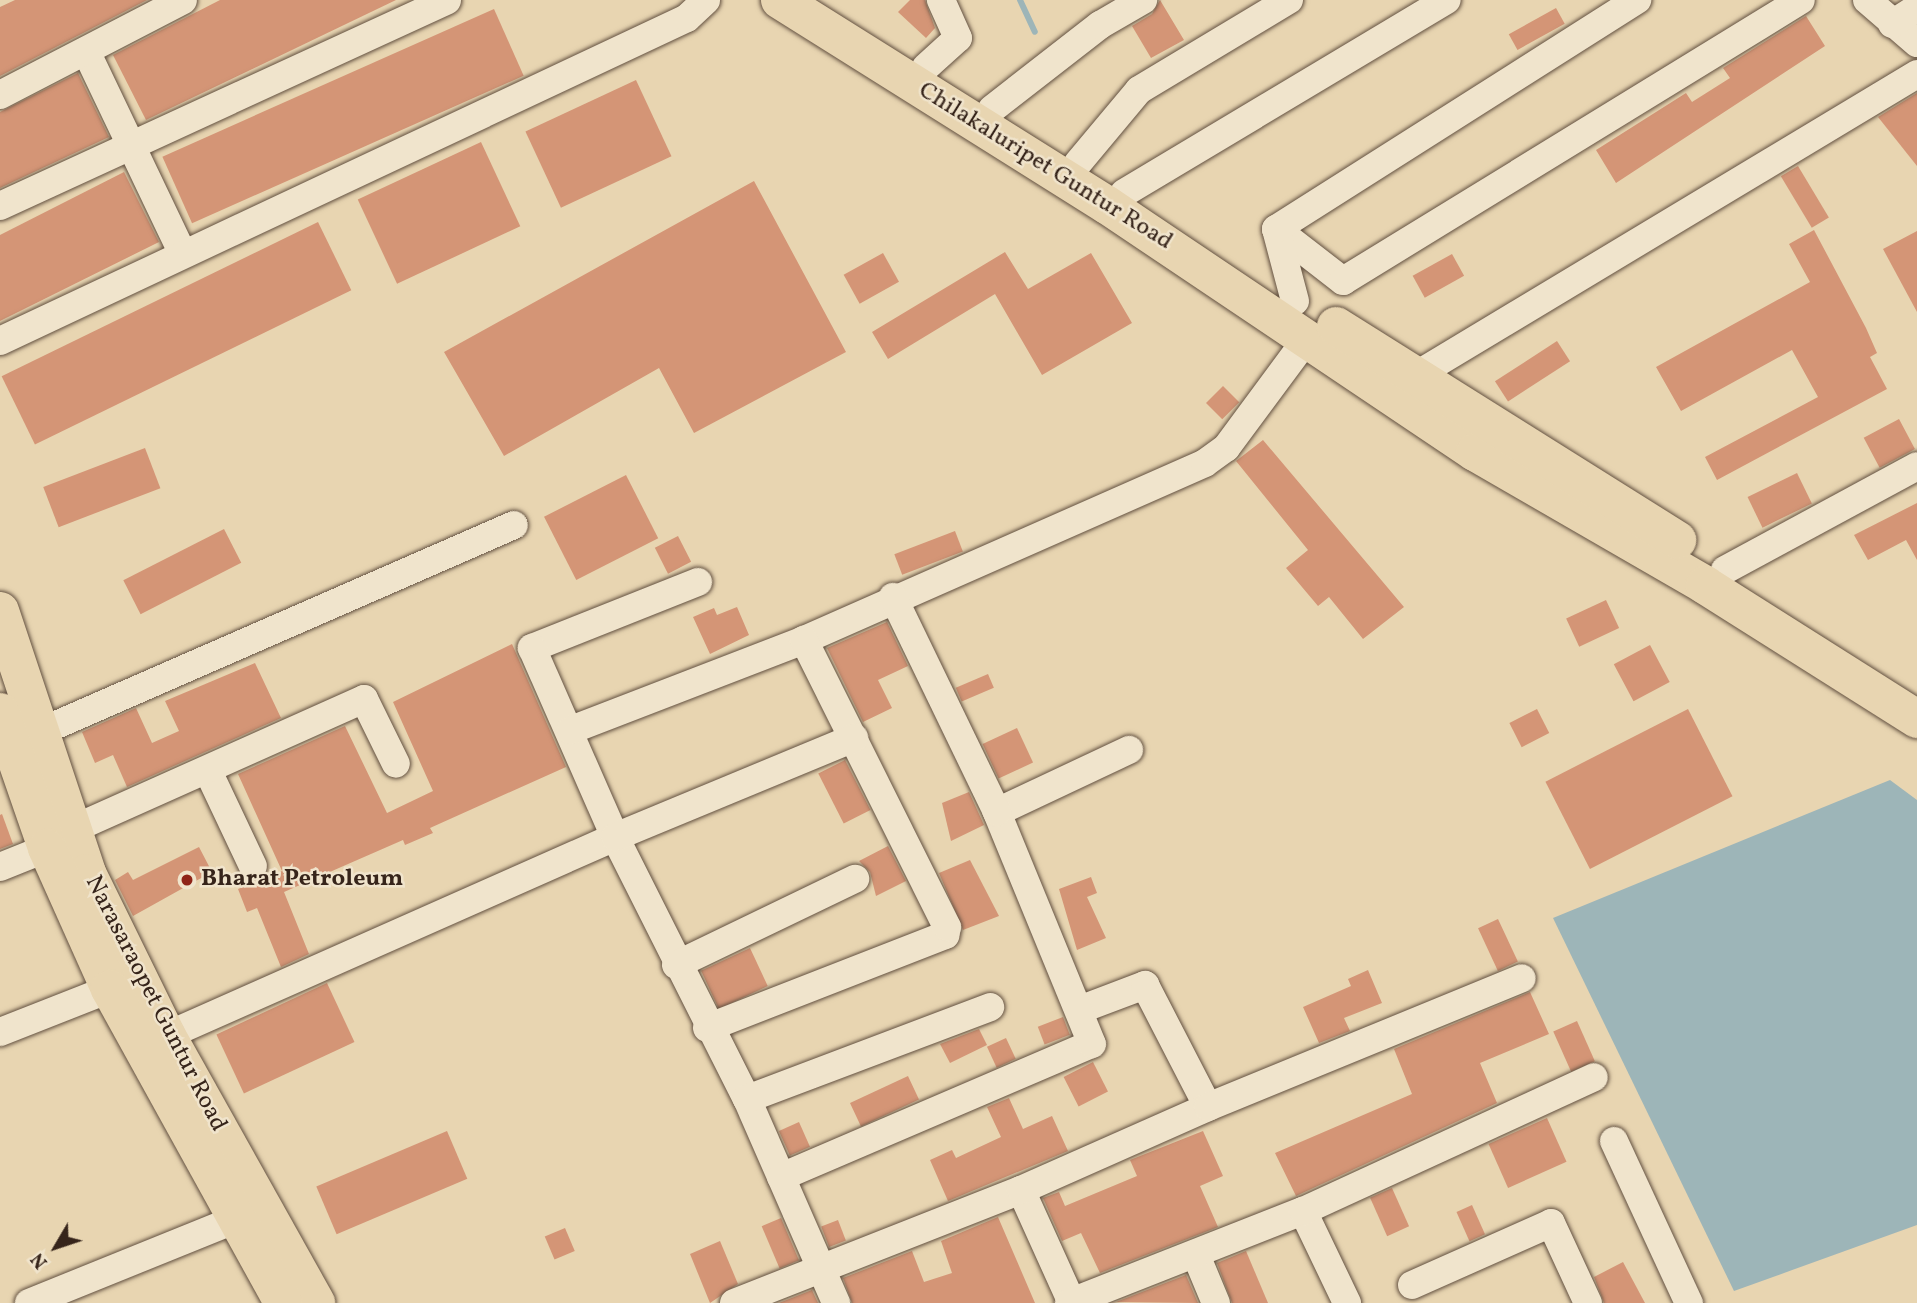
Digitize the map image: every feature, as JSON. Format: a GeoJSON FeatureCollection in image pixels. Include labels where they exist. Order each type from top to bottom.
{"type":"FeatureCollection","features":[{"type":"Feature","properties":{"kind":"highway","name":"Chilakaluripet Guntur Road"},"geometry":{"type":"LineString","coordinates":[[780,0],[1308,337],[1475,452],[1705,585],[1917,719]]}},
{"type":"Feature","properties":{"kind":"highway","name":"Chilakaluripet Guntur Road"},"geometry":{"type":"LineString","coordinates":[[820,0],[1917,692]]}},
{"type":"Feature","properties":{"kind":"highway","name":"Narasaraopet Guntur Road"},"geometry":{"type":"LineString","coordinates":[[0,611],[40,732],[59,839],[110,989],[154,1042],[316,1303]]}},
{"type":"Feature","properties":{"kind":"highway","name":"Narasaraopet Guntur Road"},"geometry":{"type":"LineString","coordinates":[[0,712],[237,1219],[283,1303]]}},
{"type":"Feature","properties":{"kind":"street"},"geometry":{"type":"LineString","coordinates":[[0,95],[183,0]]}},
{"type":"Feature","properties":{"kind":"street"},"geometry":{"type":"LineString","coordinates":[[0,206],[130,149],[447,0]]}},
{"type":"Feature","properties":{"kind":"street"},"geometry":{"type":"LineString","coordinates":[[0,341],[687,18],[706,0]]}},
{"type":"Feature","properties":{"kind":"street"},"geometry":{"type":"LineString","coordinates":[[926,67],[958,38],[941,0]]}},
{"type":"Feature","properties":{"kind":"street"},"geometry":{"type":"LineString","coordinates":[[992,109],[1100,25],[1143,0]]}},
{"type":"Feature","properties":{"kind":"street"},"geometry":{"type":"LineString","coordinates":[[1078,163],[1139,90],[1289,0]]}},
{"type":"Feature","properties":{"kind":"street"},"geometry":{"type":"LineString","coordinates":[[1124,192],[1447,0]]}},
{"type":"Feature","properties":{"kind":"street"},"geometry":{"type":"LineString","coordinates":[[1276,229],[1637,0]]}},
{"type":"Feature","properties":{"kind":"street"},"geometry":{"type":"LineString","coordinates":[[1276,229],[1343,281],[1801,0]]}},
{"type":"Feature","properties":{"kind":"street"},"geometry":{"type":"LineString","coordinates":[[1867,0],[1917,43]]}},
{"type":"Feature","properties":{"kind":"street"},"geometry":{"type":"LineString","coordinates":[[1892,24],[1917,8]]}},
{"type":"Feature","properties":{"kind":"street"},"geometry":{"type":"LineString","coordinates":[[86,51],[130,149],[183,254]]}},
{"type":"Feature","properties":{"kind":"street"},"geometry":{"type":"LineString","coordinates":[[1415,376],[1917,74]]}},
{"type":"Feature","properties":{"kind":"street"},"geometry":{"type":"LineString","coordinates":[[1276,229],[1295,301]]}},
{"type":"Feature","properties":{"kind":"street"},"geometry":{"type":"LineString","coordinates":[[571,730],[804,640],[892,597],[1205,463],[1226,448],[1308,337]]}},
{"type":"Feature","properties":{"kind":"street"},"geometry":{"type":"LineString","coordinates":[[1725,570],[1917,466]]}},
{"type":"Feature","properties":{"kind":"street"},"geometry":{"type":"LineString","coordinates":[[40,732],[514,525]]}},
{"type":"Feature","properties":{"kind":"street"},"geometry":{"type":"LineString","coordinates":[[698,582],[532,648],[571,730],[614,837],[707,1028],[747,1099],[836,1303]]}},
{"type":"Feature","properties":{"kind":"street"},"geometry":{"type":"LineString","coordinates":[[780,1177],[1092,1044],[997,812],[892,597]]}},
{"type":"Feature","properties":{"kind":"street"},"geometry":{"type":"LineString","coordinates":[[707,1028],[945,935],[947,927],[804,640]]}},
{"type":"Feature","properties":{"kind":"street"},"geometry":{"type":"LineString","coordinates":[[0,867],[364,699],[396,764]]}},
{"type":"Feature","properties":{"kind":"street"},"geometry":{"type":"LineString","coordinates":[[154,1042],[614,837],[854,738]]}},
{"type":"Feature","properties":{"kind":"street"},"geometry":{"type":"LineString","coordinates":[[997,812],[1129,750]]}},
{"type":"Feature","properties":{"kind":"street"},"geometry":{"type":"LineString","coordinates":[[208,771],[253,866]]}},
{"type":"Feature","properties":{"kind":"street"},"geometry":{"type":"LineString","coordinates":[[677,965],[855,879]]}},
{"type":"Feature","properties":{"kind":"street"},"geometry":{"type":"LineString","coordinates":[[747,1300],[821,1266],[1021,1190],[1208,1107],[1522,978]]}},
{"type":"Feature","properties":{"kind":"street"},"geometry":{"type":"LineString","coordinates":[[1079,1010],[1145,985],[1208,1107]]}},
{"type":"Feature","properties":{"kind":"street"},"geometry":{"type":"LineString","coordinates":[[0,1032],[110,989]]}},
{"type":"Feature","properties":{"kind":"street"},"geometry":{"type":"LineString","coordinates":[[747,1099],[990,1007]]}},
{"type":"Feature","properties":{"kind":"street"},"geometry":{"type":"LineString","coordinates":[[1021,1190],[1071,1303],[1303,1211],[1594,1077]]}},
{"type":"Feature","properties":{"kind":"street"},"geometry":{"type":"LineString","coordinates":[[1614,1141],[1679,1300]]}},
{"type":"Feature","properties":{"kind":"street"},"geometry":{"type":"LineString","coordinates":[[1303,1211],[1347,1303]]}},
{"type":"Feature","properties":{"kind":"street"},"geometry":{"type":"LineString","coordinates":[[29,1303],[237,1219]]}},
{"type":"Feature","properties":{"kind":"street"},"geometry":{"type":"LineString","coordinates":[[1412,1285],[1551,1223],[1588,1303]]}},
{"type":"Feature","properties":{"kind":"street"},"geometry":{"type":"LineString","coordinates":[[1196,1255],[1216,1303]]}},
{"type":"Feature","properties":{"kind":"water"},"geometry":{"type":"Polygon","coordinates":[[[1890,780],[1917,800],[1917,1225],[1734,1291],[1553,918],[1890,780]]]}},
{"type":"Feature","properties":{"kind":"building"},"geometry":{"type":"Polygon","coordinates":[[[15,0],[147,0],[0,76],[0,7],[15,0]]]}},
{"type":"Feature","properties":{"kind":"building"},"geometry":{"type":"Polygon","coordinates":[[[220,0],[396,0],[146,120],[113,55],[220,0]]]}},
{"type":"Feature","properties":{"kind":"building"},"geometry":{"type":"Polygon","coordinates":[[[910,0],[925,0],[935,28],[926,38],[898,12],[910,0]]]}},
{"type":"Feature","properties":{"kind":"building"},"geometry":{"type":"Polygon","coordinates":[[[1160,0],[1184,40],[1151,58],[1132,26],[1152,14],[1160,0]]]}},
{"type":"Feature","properties":{"kind":"building"},"geometry":{"type":"Polygon","coordinates":[[[1556,8],[1565,24],[1517,50],[1509,34],[1556,8]]]}},
{"type":"Feature","properties":{"kind":"building"},"geometry":{"type":"Polygon","coordinates":[[[494,9],[524,76],[192,223],[162,157],[494,9]]]}},
{"type":"Feature","properties":{"kind":"building"},"geometry":{"type":"Polygon","coordinates":[[[1806,16],[1825,46],[1616,183],[1596,150],[1686,93],[1692,102],[1730,78],[1723,68],[1806,16]]]}},
{"type":"Feature","properties":{"kind":"building"},"geometry":{"type":"Polygon","coordinates":[[[78,73],[109,137],[0,188],[0,112],[78,73]]]}},
{"type":"Feature","properties":{"kind":"building"},"geometry":{"type":"Polygon","coordinates":[[[636,80],[671,156],[561,208],[525,132],[636,80]]]}},
{"type":"Feature","properties":{"kind":"building"},"geometry":{"type":"Polygon","coordinates":[[[1917,93],[1917,166],[1878,117],[1917,93]]]}},
{"type":"Feature","properties":{"kind":"building"},"geometry":{"type":"Polygon","coordinates":[[[481,142],[520,226],[397,284],[358,199],[481,142]]]}},
{"type":"Feature","properties":{"kind":"building"},"geometry":{"type":"Polygon","coordinates":[[[1798,166],[1829,217],[1812,228],[1781,176],[1798,166]]]}},
{"type":"Feature","properties":{"kind":"building"},"geometry":{"type":"Polygon","coordinates":[[[124,172],[159,242],[0,321],[0,235],[124,172]]]}},
{"type":"Feature","properties":{"kind":"building"},"geometry":{"type":"Polygon","coordinates":[[[754,181],[846,352],[694,433],[659,368],[504,456],[444,352],[754,181]]]}},
{"type":"Feature","properties":{"kind":"building"},"geometry":{"type":"Polygon","coordinates":[[[318,222],[351,290],[35,445],[2,376],[318,222]]]}},
{"type":"Feature","properties":{"kind":"building"},"geometry":{"type":"Polygon","coordinates":[[[1814,230],[1866,328],[1877,353],[1870,357],[1887,389],[1717,480],[1705,457],[1818,397],[1792,350],[1681,411],[1656,367],[1810,282],[1789,244],[1814,230]]]}},
{"type":"Feature","properties":{"kind":"building"},"geometry":{"type":"Polygon","coordinates":[[[1917,231],[1917,312],[1883,249],[1917,231]]]}},
{"type":"Feature","properties":{"kind":"building"},"geometry":{"type":"Polygon","coordinates":[[[1005,252],[1028,289],[1091,253],[1132,323],[1042,375],[995,294],[888,359],[872,332],[1005,252]]]}},
{"type":"Feature","properties":{"kind":"building"},"geometry":{"type":"Polygon","coordinates":[[[883,253],[899,282],[860,304],[844,275],[883,253]]]}},
{"type":"Feature","properties":{"kind":"building"},"geometry":{"type":"Polygon","coordinates":[[[1452,254],[1464,276],[1425,298],[1413,276],[1452,254]]]}},
{"type":"Feature","properties":{"kind":"building"},"geometry":{"type":"Polygon","coordinates":[[[1557,341],[1570,361],[1508,401],[1495,381],[1557,341]]]}},
{"type":"Feature","properties":{"kind":"building"},"geometry":{"type":"Polygon","coordinates":[[[1223,386],[1239,402],[1222,419],[1206,403],[1223,386]]]}},
{"type":"Feature","properties":{"kind":"building"},"geometry":{"type":"Polygon","coordinates":[[[1899,419],[1915,449],[1880,468],[1864,438],[1899,419]]]}},
{"type":"Feature","properties":{"kind":"building"},"geometry":{"type":"Polygon","coordinates":[[[1263,440],[1404,607],[1363,639],[1329,597],[1318,606],[1286,568],[1308,550],[1236,461],[1263,440]]]}},
{"type":"Feature","properties":{"kind":"building"},"geometry":{"type":"Polygon","coordinates":[[[145,448],[160,488],[59,527],[43,487],[145,448]]]}},
{"type":"Feature","properties":{"kind":"building"},"geometry":{"type":"Polygon","coordinates":[[[1797,473],[1812,504],[1762,528],[1748,497],[1797,473]]]}},
{"type":"Feature","properties":{"kind":"building"},"geometry":{"type":"Polygon","coordinates":[[[626,475],[658,538],[576,580],[544,517],[626,475]]]}},
{"type":"Feature","properties":{"kind":"building"},"geometry":{"type":"Polygon","coordinates":[[[1917,503],[1917,560],[1906,540],[1868,560],[1854,535],[1917,503]]]}},
{"type":"Feature","properties":{"kind":"building"},"geometry":{"type":"Polygon","coordinates":[[[224,529],[241,563],[141,614],[123,580],[224,529]]]}},
{"type":"Feature","properties":{"kind":"building"},"geometry":{"type":"Polygon","coordinates":[[[955,531],[963,552],[902,575],[894,554],[955,531]]]}},
{"type":"Feature","properties":{"kind":"building"},"geometry":{"type":"Polygon","coordinates":[[[678,536],[691,562],[668,574],[655,548],[678,536]]]}},
{"type":"Feature","properties":{"kind":"building"},"geometry":{"type":"Polygon","coordinates":[[[1606,600],[1619,628],[1579,647],[1566,619],[1606,600]]]}},
{"type":"Feature","properties":{"kind":"building"},"geometry":{"type":"Polygon","coordinates":[[[737,607],[749,635],[710,654],[693,617],[714,608],[717,615],[737,607]]]}},
{"type":"Feature","properties":{"kind":"building"},"geometry":{"type":"Polygon","coordinates":[[[887,622],[908,666],[878,680],[892,708],[863,722],[827,648],[887,622]]]}},
{"type":"Feature","properties":{"kind":"building"},"geometry":{"type":"Polygon","coordinates":[[[512,644],[566,767],[430,828],[433,833],[405,845],[403,840],[284,892],[309,954],[281,967],[257,908],[247,912],[238,889],[282,871],[238,774],[345,726],[387,813],[433,791],[393,702],[512,644]]]}},
{"type":"Feature","properties":{"kind":"building"},"geometry":{"type":"Polygon","coordinates":[[[1650,645],[1670,682],[1634,701],[1614,664],[1650,645]]]}},
{"type":"Feature","properties":{"kind":"building"},"geometry":{"type":"Polygon","coordinates":[[[255,663],[281,718],[127,787],[113,755],[95,763],[82,732],[136,708],[152,743],[179,731],[165,701],[255,663]]]}},
{"type":"Feature","properties":{"kind":"building"},"geometry":{"type":"Polygon","coordinates":[[[988,674],[994,688],[962,701],[956,688],[988,674]]]}},
{"type":"Feature","properties":{"kind":"building"},"geometry":{"type":"Polygon","coordinates":[[[1537,709],[1549,733],[1522,747],[1509,723],[1537,709]]]}},
{"type":"Feature","properties":{"kind":"building"},"geometry":{"type":"Polygon","coordinates":[[[1688,709],[1732,796],[1590,869],[1545,782],[1688,709]]]}},
{"type":"Feature","properties":{"kind":"building"},"geometry":{"type":"Polygon","coordinates":[[[1017,728],[1033,762],[999,778],[983,744],[1017,728]]]}},
{"type":"Feature","properties":{"kind":"building"},"geometry":{"type":"Polygon","coordinates":[[[845,760],[870,810],[844,824],[818,774],[845,760]]]}},
{"type":"Feature","properties":{"kind":"building"},"geometry":{"type":"Polygon","coordinates":[[[969,792],[984,825],[951,841],[942,803],[969,792]]]}},
{"type":"Feature","properties":{"kind":"building"},"geometry":{"type":"Polygon","coordinates":[[[2,814],[13,844],[0,849],[0,815],[2,814]]]}},
{"type":"Feature","properties":{"kind":"building"},"geometry":{"type":"Polygon","coordinates":[[[888,846],[906,881],[876,896],[870,872],[859,861],[888,846]]]}},
{"type":"Feature","properties":{"kind":"building"},"geometry":{"type":"Polygon","coordinates":[[[199,847],[212,872],[133,916],[115,880],[128,872],[133,880],[199,847]]]}},
{"type":"Feature","properties":{"kind":"building"},"geometry":{"type":"Polygon","coordinates":[[[970,860],[999,916],[963,930],[939,873],[970,860]]]}},
{"type":"Feature","properties":{"kind":"building"},"geometry":{"type":"Polygon","coordinates":[[[1091,877],[1097,893],[1087,897],[1106,938],[1077,950],[1059,889],[1091,877]]]}},
{"type":"Feature","properties":{"kind":"building"},"geometry":{"type":"Polygon","coordinates":[[[1498,919],[1518,962],[1498,971],[1478,928],[1498,919]]]}},
{"type":"Feature","properties":{"kind":"building"},"geometry":{"type":"Polygon","coordinates":[[[750,948],[768,986],[719,1009],[701,971],[750,948]]]}},
{"type":"Feature","properties":{"kind":"building"},"geometry":{"type":"Polygon","coordinates":[[[1368,970],[1382,1003],[1344,1018],[1350,1031],[1319,1043],[1303,1007],[1351,986],[1348,979],[1368,970]]]}},
{"type":"Feature","properties":{"kind":"building"},"geometry":{"type":"Polygon","coordinates":[[[327,983],[354,1042],[244,1093],[216,1035],[327,983]]]}},
{"type":"Feature","properties":{"kind":"building"},"geometry":{"type":"Polygon","coordinates":[[[1530,992],[1549,1034],[1480,1063],[1497,1103],[1296,1196],[1275,1153],[1412,1094],[1394,1049],[1530,992]]]}},
{"type":"Feature","properties":{"kind":"building"},"geometry":{"type":"Polygon","coordinates":[[[1063,1017],[1070,1035],[1045,1044],[1038,1027],[1063,1017]]]}},
{"type":"Feature","properties":{"kind":"building"},"geometry":{"type":"Polygon","coordinates":[[[1577,1021],[1595,1061],[1571,1072],[1553,1032],[1577,1021]]]}},
{"type":"Feature","properties":{"kind":"building"},"geometry":{"type":"Polygon","coordinates":[[[979,1029],[987,1045],[950,1063],[940,1044],[979,1029]]]}},
{"type":"Feature","properties":{"kind":"building"},"geometry":{"type":"Polygon","coordinates":[[[1006,1038],[1016,1059],[997,1068],[987,1047],[1006,1038]]]}},
{"type":"Feature","properties":{"kind":"building"},"geometry":{"type":"Polygon","coordinates":[[[1093,1062],[1108,1091],[1079,1106],[1064,1077],[1093,1062]]]}},
{"type":"Feature","properties":{"kind":"building"},"geometry":{"type":"Polygon","coordinates":[[[908,1076],[919,1100],[861,1127],[850,1103],[908,1076]]]}},
{"type":"Feature","properties":{"kind":"building"},"geometry":{"type":"Polygon","coordinates":[[[1009,1098],[1023,1129],[1052,1116],[1068,1151],[948,1201],[930,1160],[952,1150],[956,1158],[1001,1137],[987,1107],[1009,1098]]]}},
{"type":"Feature","properties":{"kind":"building"},"geometry":{"type":"Polygon","coordinates":[[[1547,1118],[1567,1162],[1508,1188],[1489,1144],[1547,1118]]]}},
{"type":"Feature","properties":{"kind":"building"},"geometry":{"type":"Polygon","coordinates":[[[799,1122],[810,1147],[790,1156],[779,1131],[799,1122]]]}},
{"type":"Feature","properties":{"kind":"building"},"geometry":{"type":"Polygon","coordinates":[[[447,1131],[467,1179],[337,1234],[316,1186],[447,1131]]]}},
{"type":"Feature","properties":{"kind":"building"},"geometry":{"type":"Polygon","coordinates":[[[1203,1131],[1223,1176],[1200,1186],[1218,1227],[1100,1273],[1081,1233],[1062,1241],[1043,1198],[1059,1192],[1065,1206],[1137,1176],[1130,1160],[1203,1131]]]}},
{"type":"Feature","properties":{"kind":"building"},"geometry":{"type":"Polygon","coordinates":[[[1392,1188],[1409,1226],[1387,1236],[1370,1198],[1392,1188]]]}},
{"type":"Feature","properties":{"kind":"building"},"geometry":{"type":"Polygon","coordinates":[[[1472,1205],[1485,1234],[1469,1241],[1456,1212],[1472,1205]]]}},
{"type":"Feature","properties":{"kind":"building"},"geometry":{"type":"Polygon","coordinates":[[[998,1217],[1035,1303],[852,1303],[843,1278],[912,1251],[924,1282],[952,1273],[941,1241],[998,1217]]]}},
{"type":"Feature","properties":{"kind":"building"},"geometry":{"type":"Polygon","coordinates":[[[781,1218],[799,1260],[780,1269],[762,1226],[781,1218]]]}},
{"type":"Feature","properties":{"kind":"building"},"geometry":{"type":"Polygon","coordinates":[[[838,1220],[846,1241],[829,1247],[821,1226],[838,1220]]]}},
{"type":"Feature","properties":{"kind":"building"},"geometry":{"type":"Polygon","coordinates":[[[565,1228],[575,1251],[555,1260],[545,1237],[565,1228]]]}},
{"type":"Feature","properties":{"kind":"building"},"geometry":{"type":"Polygon","coordinates":[[[720,1241],[738,1284],[710,1303],[690,1254],[720,1241]]]}},
{"type":"Feature","properties":{"kind":"building"},"geometry":{"type":"Polygon","coordinates":[[[1246,1251],[1268,1303],[1232,1303],[1217,1263],[1246,1251]]]}},
{"type":"Feature","properties":{"kind":"building"},"geometry":{"type":"Polygon","coordinates":[[[1623,1262],[1645,1303],[1604,1303],[1594,1277],[1623,1262]]]}},
{"type":"Feature","properties":{"kind":"building"},"geometry":{"type":"Polygon","coordinates":[[[1186,1275],[1198,1303],[1116,1302],[1186,1275]]]}},
{"type":"Feature","properties":{"kind":"building"},"geometry":{"type":"Polygon","coordinates":[[[812,1290],[818,1303],[779,1303],[812,1290]]]}},
{"type":"Feature","properties":{"kind":"waterway"},"geometry":{"type":"LineString","coordinates":[[1020,0],[1035,32]]}},
{"type":"Feature","properties":{"kind":"place","name":"Bharat Petroleum"},"geometry":{"type":"Point","coordinates":[187,880]}}]}
